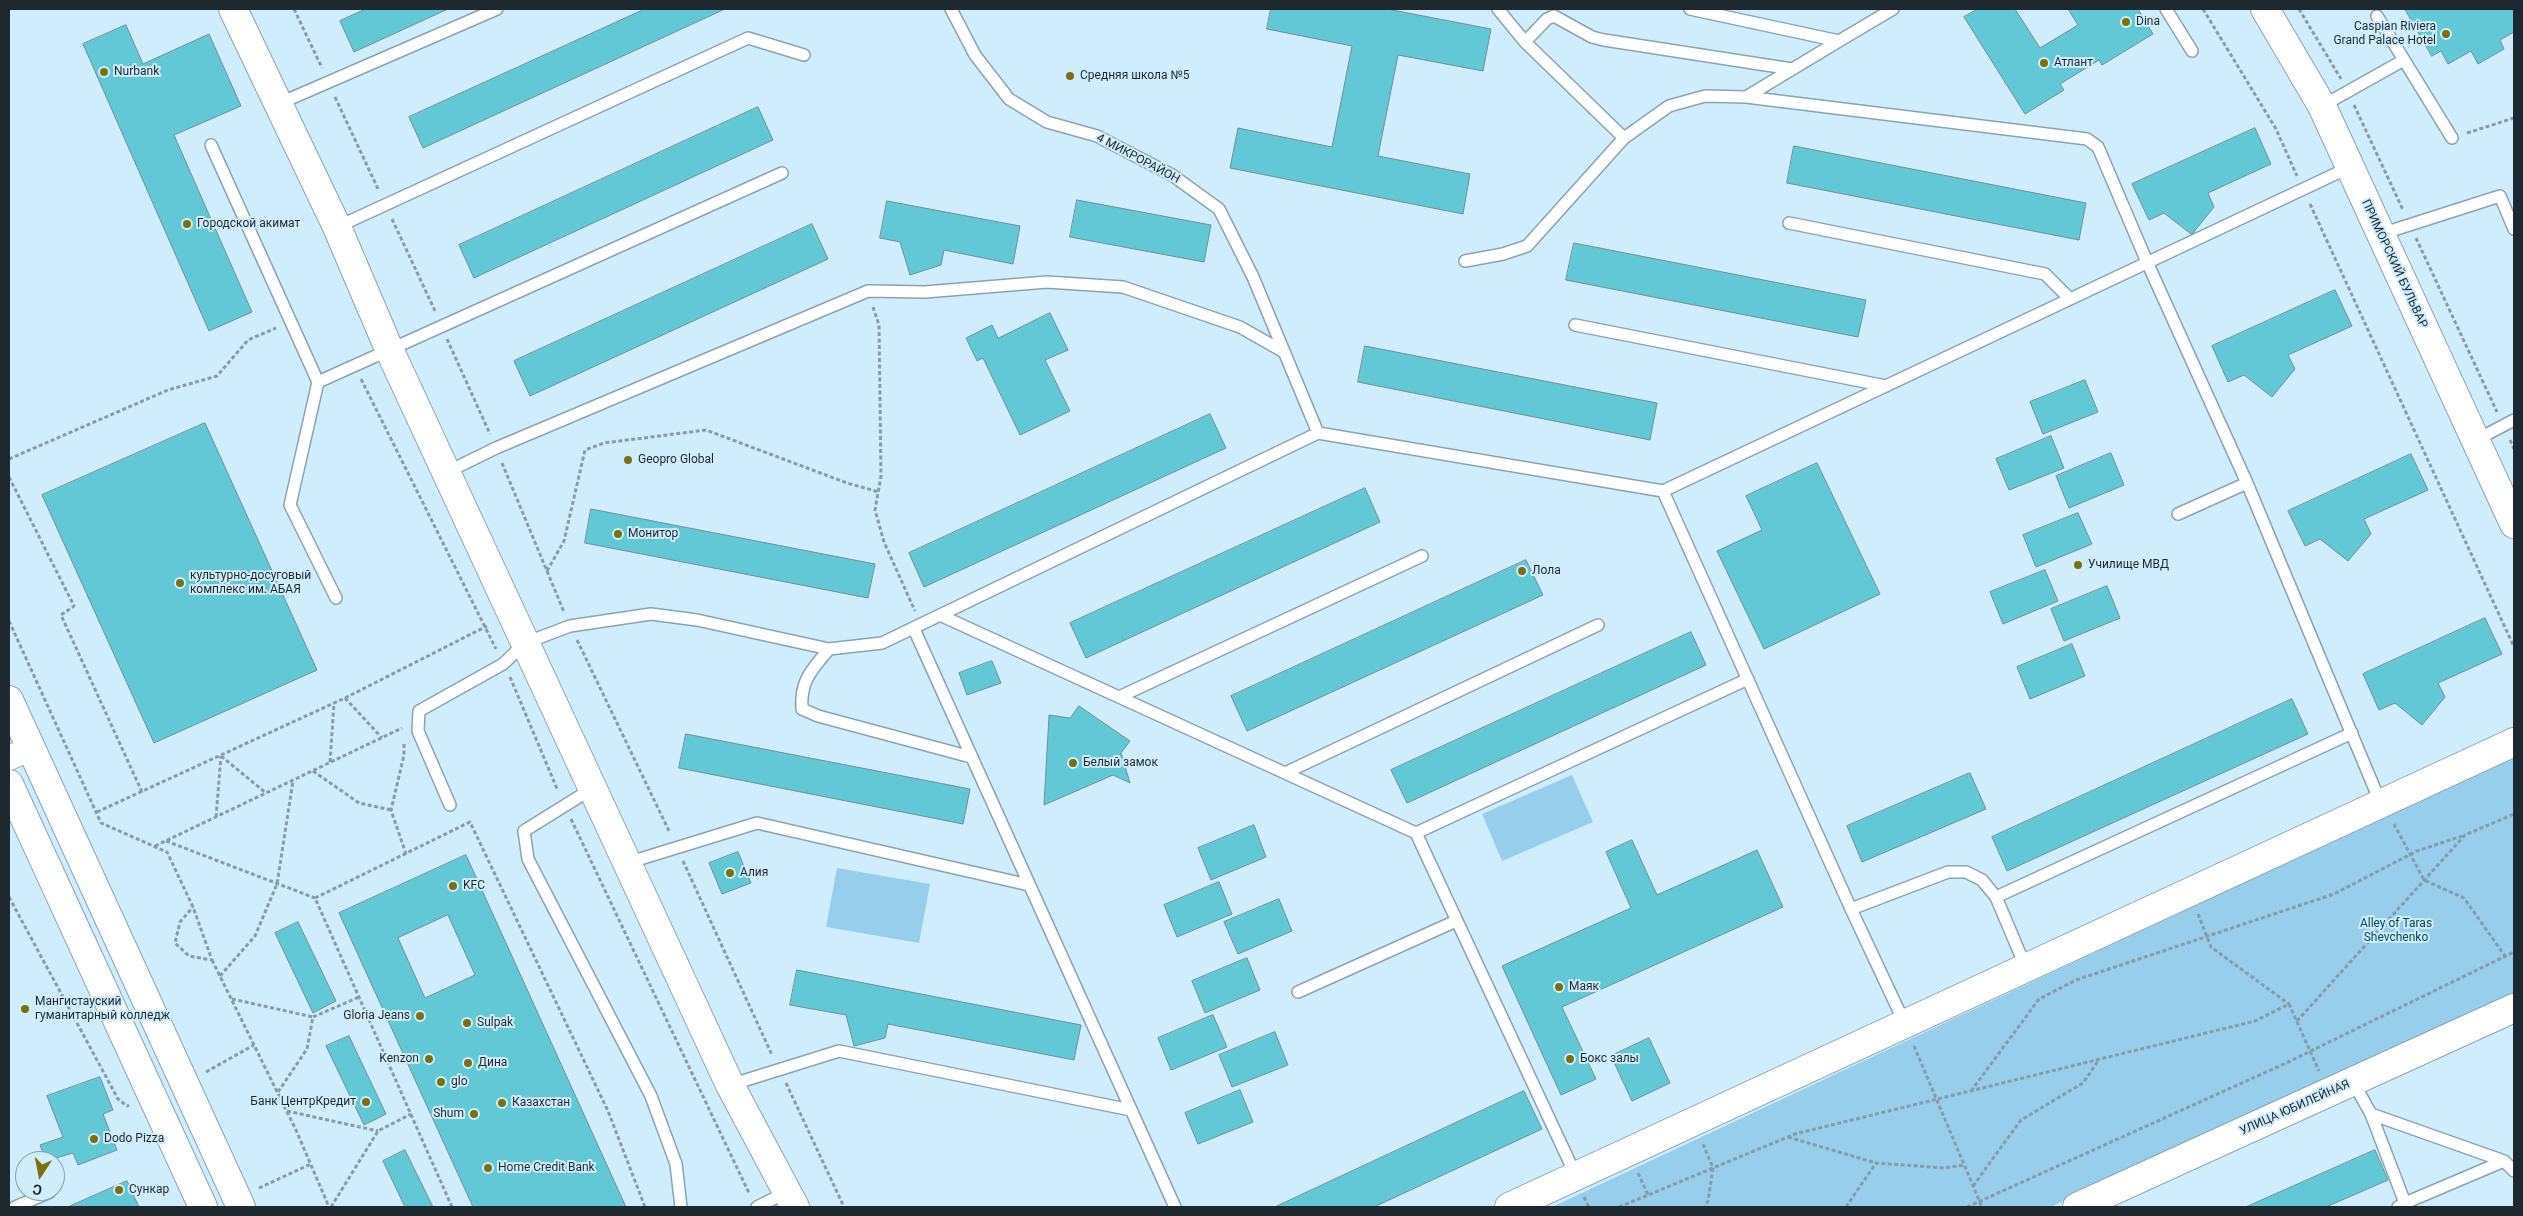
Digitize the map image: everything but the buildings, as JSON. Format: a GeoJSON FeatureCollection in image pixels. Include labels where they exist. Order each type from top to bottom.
{"type":"FeatureCollection","features":[{"type":"Feature","properties":{"kind":"street"},"geometry":{"type":"LineString","coordinates":[[233,9],[337,227],[390,349],[524,643],[730,1085],[791,1200]]}},
{"type":"Feature","properties":{"kind":"street","name":"ПРИМОРСКИЙ БУЛЬВАР"},"geometry":{"type":"LineString","coordinates":[[2265,9],[2322,106],[2514,524]]}},
{"type":"Feature","properties":{"kind":"street"},"geometry":{"type":"LineString","coordinates":[[9,700],[20,753],[239,1203]]}},
{"type":"Feature","properties":{"kind":"street"},"geometry":{"type":"LineString","coordinates":[[1509,1207],[1579,1185],[1905,1024],[2514,742]]}},
{"type":"Feature","properties":{"kind":"street"},"geometry":{"type":"LineString","coordinates":[[9,784],[203,1207]]}},
{"type":"Feature","properties":{"kind":"street","name":"УЛИЦА ЮБИЛЕЙНАЯ"},"geometry":{"type":"LineString","coordinates":[[2077,1207],[2514,1008]]}},
{"type":"Feature","properties":{"kind":"lane"},"geometry":{"type":"LineString","coordinates":[[278,104],[497,9]]}},
{"type":"Feature","properties":{"kind":"lane","name":"4 МИКРОРАЙОН"},"geometry":{"type":"LineString","coordinates":[[951,9],[975,55],[1009,99],[1047,122],[1097,136],[1172,175],[1219,209],[1253,278],[1318,433]]}},
{"type":"Feature","properties":{"kind":"lane"},"geometry":{"type":"LineString","coordinates":[[1498,9],[1525,42],[1624,138]]}},
{"type":"Feature","properties":{"kind":"lane"},"geometry":{"type":"LineString","coordinates":[[1690,9],[1839,41]]}},
{"type":"Feature","properties":{"kind":"lane"},"geometry":{"type":"LineString","coordinates":[[1746,97],[1893,9]]}},
{"type":"Feature","properties":{"kind":"lane"},"geometry":{"type":"LineString","coordinates":[[2166,9],[2192,51]]}},
{"type":"Feature","properties":{"kind":"lane"},"geometry":{"type":"LineString","coordinates":[[1525,42],[1547,19],[1554,16],[1592,37],[1604,40],[1792,69]]}},
{"type":"Feature","properties":{"kind":"lane"},"geometry":{"type":"LineString","coordinates":[[2377,16],[2452,138]]}},
{"type":"Feature","properties":{"kind":"lane"},"geometry":{"type":"LineString","coordinates":[[337,227],[748,38],[804,55]]}},
{"type":"Feature","properties":{"kind":"lane"},"geometry":{"type":"LineString","coordinates":[[2322,106],[2404,60]]}},
{"type":"Feature","properties":{"kind":"lane"},"geometry":{"type":"LineString","coordinates":[[1465,261],[1503,254],[1527,246],[1624,138],[1669,106],[1705,96],[1746,97],[2087,139],[2098,147],[2147,262],[2247,483],[2381,804]]}},
{"type":"Feature","properties":{"kind":"lane"},"geometry":{"type":"LineString","coordinates":[[212,145],[318,382],[290,504],[336,598]]}},
{"type":"Feature","properties":{"kind":"lane"},"geometry":{"type":"LineString","coordinates":[[450,805],[418,731],[418,712],[503,664],[524,643],[570,626],[651,614],[697,620],[829,649],[882,643],[942,616],[1318,433],[1663,491],[2350,167]]}},
{"type":"Feature","properties":{"kind":"lane"},"geometry":{"type":"LineString","coordinates":[[318,382],[782,173]]}},
{"type":"Feature","properties":{"kind":"lane"},"geometry":{"type":"LineString","coordinates":[[2381,234],[2500,196],[2514,229]]}},
{"type":"Feature","properties":{"kind":"lane"},"geometry":{"type":"LineString","coordinates":[[1789,223],[2045,274],[2070,299]]}},
{"type":"Feature","properties":{"kind":"lane"},"geometry":{"type":"LineString","coordinates":[[447,472],[506,445],[868,291],[925,292],[1047,282],[1123,287],[1240,327],[1284,352]]}},
{"type":"Feature","properties":{"kind":"lane"},"geometry":{"type":"LineString","coordinates":[[1575,326],[1886,386]]}},
{"type":"Feature","properties":{"kind":"lane"},"geometry":{"type":"LineString","coordinates":[[2476,440],[2514,420]]}},
{"type":"Feature","properties":{"kind":"lane"},"geometry":{"type":"LineString","coordinates":[[2178,514],[2247,483]]}},
{"type":"Feature","properties":{"kind":"lane"},"geometry":{"type":"LineString","coordinates":[[1663,491],[1851,909],[1905,1024]]}},
{"type":"Feature","properties":{"kind":"lane"},"geometry":{"type":"LineString","coordinates":[[1118,697],[1422,556]]}},
{"type":"Feature","properties":{"kind":"lane"},"geometry":{"type":"LineString","coordinates":[[942,616],[1416,833],[1579,1185]]}},
{"type":"Feature","properties":{"kind":"lane"},"geometry":{"type":"LineString","coordinates":[[1286,773],[1598,625]]}},
{"type":"Feature","properties":{"kind":"lane"},"geometry":{"type":"LineString","coordinates":[[914,629],[1174,1207]]}},
{"type":"Feature","properties":{"kind":"lane"},"geometry":{"type":"LineString","coordinates":[[829,649],[805,679],[801,696],[802,709],[818,716],[971,757]]}},
{"type":"Feature","properties":{"kind":"lane"},"geometry":{"type":"LineString","coordinates":[[1416,833],[1748,679]]}},
{"type":"Feature","properties":{"kind":"lane"},"geometry":{"type":"LineString","coordinates":[[1996,897],[2352,733]]}},
{"type":"Feature","properties":{"kind":"lane"},"geometry":{"type":"LineString","coordinates":[[592,788],[565,807],[524,831],[528,858],[651,1096],[676,1164],[681,1207]]}},
{"type":"Feature","properties":{"kind":"lane"},"geometry":{"type":"LineString","coordinates":[[627,863],[757,823],[1029,885]]}},
{"type":"Feature","properties":{"kind":"lane"},"geometry":{"type":"LineString","coordinates":[[1851,909],[1948,872],[1966,872],[1982,880],[1996,897],[2026,968]]}},
{"type":"Feature","properties":{"kind":"lane"},"geometry":{"type":"LineString","coordinates":[[1298,992],[1456,921]]}},
{"type":"Feature","properties":{"kind":"lane"},"geometry":{"type":"LineString","coordinates":[[730,1085],[839,1051],[1131,1110]]}},
{"type":"Feature","properties":{"kind":"lane"},"geometry":{"type":"LineString","coordinates":[[2341,1087],[2371,1114],[2504,1162],[2514,1171]]}},
{"type":"Feature","properties":{"kind":"lane"},"geometry":{"type":"LineString","coordinates":[[2371,1114],[2401,1205],[2504,1162]]}},
{"type":"Feature","properties":{"kind":"lane"},"geometry":{"type":"LineString","coordinates":[[755,1204],[791,1200]]}},
{"type":"Feature","properties":{"kind":"lane"},"geometry":{"type":"LineString","coordinates":[[15,1207],[29,1201]]}},
{"type":"Feature","properties":{"kind":"path"},"geometry":{"type":"LineString","coordinates":[[2203,9],[2276,130],[2514,647]]}},
{"type":"Feature","properties":{"kind":"path"},"geometry":{"type":"LineString","coordinates":[[2452,138],[2514,118]]}},
{"type":"Feature","properties":{"kind":"path"},"geometry":{"type":"LineString","coordinates":[[868,291],[879,324],[881,476],[875,510],[884,542],[915,609],[914,629]]}},
{"type":"Feature","properties":{"kind":"path"},"geometry":{"type":"LineString","coordinates":[[9,459],[168,390],[217,376],[248,340],[291,322]]}},
{"type":"Feature","properties":{"kind":"path"},"geometry":{"type":"LineString","coordinates":[[354,366],[487,626],[503,664],[514,684],[565,807],[755,1204]]}},
{"type":"Feature","properties":{"kind":"path"},"geometry":{"type":"LineString","coordinates":[[547,571],[564,541],[585,450],[604,443],[706,430],[847,483],[878,492]]}},
{"type":"Feature","properties":{"kind":"path"},"geometry":{"type":"LineString","coordinates":[[9,477],[74,606],[61,615],[142,792]]}},
{"type":"Feature","properties":{"kind":"path"},"geometry":{"type":"LineString","coordinates":[[9,621],[101,823],[167,852],[193,907],[212,960],[278,1092],[330,1207]]}},
{"type":"Feature","properties":{"kind":"path"},"geometry":{"type":"LineString","coordinates":[[97,812],[345,698],[487,626]]}},
{"type":"Feature","properties":{"kind":"path"},"geometry":{"type":"LineString","coordinates":[[345,698],[382,738]]}},
{"type":"Feature","properties":{"kind":"path"},"geometry":{"type":"LineString","coordinates":[[330,763],[334,703]]}},
{"type":"Feature","properties":{"kind":"path"},"geometry":{"type":"LineString","coordinates":[[154,846],[403,728],[404,755],[391,810],[406,854]]}},
{"type":"Feature","properties":{"kind":"path"},"geometry":{"type":"LineString","coordinates":[[221,755],[266,793]]}},
{"type":"Feature","properties":{"kind":"path"},"geometry":{"type":"LineString","coordinates":[[216,817],[221,755]]}},
{"type":"Feature","properties":{"kind":"path"},"geometry":{"type":"LineString","coordinates":[[313,771],[359,803],[391,810]]}},
{"type":"Feature","properties":{"kind":"path"},"geometry":{"type":"LineString","coordinates":[[220,976],[255,936],[277,884],[293,780]]}},
{"type":"Feature","properties":{"kind":"path"},"geometry":{"type":"LineString","coordinates":[[2381,804],[2424,880],[2464,898],[2505,956]]}},
{"type":"Feature","properties":{"kind":"path"},"geometry":{"type":"LineString","coordinates":[[1971,1092],[2039,999],[2076,980],[2334,894],[2411,854],[2465,835],[2514,814]]}},
{"type":"Feature","properties":{"kind":"path"},"geometry":{"type":"LineString","coordinates":[[315,898],[470,822],[608,1111],[645,1207]]}},
{"type":"Feature","properties":{"kind":"path"},"geometry":{"type":"LineString","coordinates":[[2296,1021],[2465,835]]}},
{"type":"Feature","properties":{"kind":"path"},"geometry":{"type":"LineString","coordinates":[[166,841],[315,898],[452,1207]]}},
{"type":"Feature","properties":{"kind":"path"},"geometry":{"type":"LineString","coordinates":[[2189,893],[2211,947],[2289,1004],[2309,1052],[2341,1087]]}},
{"type":"Feature","properties":{"kind":"path"},"geometry":{"type":"LineString","coordinates":[[193,907],[180,922],[175,943],[190,956],[212,960]]}},
{"type":"Feature","properties":{"kind":"path"},"geometry":{"type":"LineString","coordinates":[[1968,1207],[2309,1052],[2514,952]]}},
{"type":"Feature","properties":{"kind":"path"},"geometry":{"type":"LineString","coordinates":[[232,999],[313,1017],[359,997]]}},
{"type":"Feature","properties":{"kind":"path"},"geometry":{"type":"LineString","coordinates":[[1619,1207],[1788,1137],[2255,1021],[2289,1004]]}},
{"type":"Feature","properties":{"kind":"path"},"geometry":{"type":"LineString","coordinates":[[278,1092],[307,1049],[313,1017]]}},
{"type":"Feature","properties":{"kind":"path"},"geometry":{"type":"LineString","coordinates":[[1905,1024],[1982,1207]]}},
{"type":"Feature","properties":{"kind":"path"},"geometry":{"type":"LineString","coordinates":[[1972,1186],[2021,1120],[2083,1083],[2099,1060]]}},
{"type":"Feature","properties":{"kind":"path"},"geometry":{"type":"LineString","coordinates":[[287,1111],[378,1131]]}},
{"type":"Feature","properties":{"kind":"path"},"geometry":{"type":"LineString","coordinates":[[330,1207],[378,1131],[411,1114]]}},
{"type":"Feature","properties":{"kind":"path"},"geometry":{"type":"LineString","coordinates":[[1700,1137],[1713,1168],[1708,1201],[1705,1207]]}},
{"type":"Feature","properties":{"kind":"path"},"geometry":{"type":"LineString","coordinates":[[1788,1137],[1876,1163],[1944,1168],[1964,1165]]}},
{"type":"Feature","properties":{"kind":"path"},"geometry":{"type":"LineString","coordinates":[[1846,1207],[1876,1163]]}},
{"type":"Feature","properties":{"kind":"path"},"geometry":{"type":"LineString","coordinates":[[239,1203],[310,1164]]}},
{"type":"Feature","properties":{"kind":"path"},"geometry":{"type":"LineString","coordinates":[[1634,1164],[1648,1195]]}},
{"type":"Feature","properties":{"kind":"path"},"geometry":{"type":"LineString","coordinates":[[1579,1185],[1589,1207]]}},
{"type":"Feature","properties":{"kind":"green space","name":"Alley of Taras Shevchenko"},"geometry":{"type":"Polygon","coordinates":[[[2514,756],[2514,995],[2051,1207],[1552,1207],[2514,756]]]}},
{"type":"Feature","properties":{"kind":"green space"},"geometry":{"type":"Polygon","coordinates":[[[1572,775],[1593,822],[1502,861],[1482,814],[1572,775]]]}},
{"type":"Feature","properties":{"kind":"green space"},"geometry":{"type":"Polygon","coordinates":[[[837,868],[930,884],[919,943],[826,927],[837,868]]]}},
{"type":"Feature","properties":{"kind":"place","name":"Dina"},"geometry":{"type":"Point","coordinates":[2126,22]}},
{"type":"Feature","properties":{"kind":"place","name":"Caspian Riviera Grand Palace Hotel"},"geometry":{"type":"Point","coordinates":[2446,34]}},
{"type":"Feature","properties":{"kind":"place","name":"Атлант"},"geometry":{"type":"Point","coordinates":[2044,63]}},
{"type":"Feature","properties":{"kind":"place","name":"Nurbank"},"geometry":{"type":"Point","coordinates":[104,72]}},
{"type":"Feature","properties":{"kind":"place","name":"Средняя школа №5"},"geometry":{"type":"Point","coordinates":[1070,76]}},
{"type":"Feature","properties":{"kind":"place","name":"Городской акимат"},"geometry":{"type":"Point","coordinates":[187,224]}},
{"type":"Feature","properties":{"kind":"place","name":"Geopro Global"},"geometry":{"type":"Point","coordinates":[628,460]}},
{"type":"Feature","properties":{"kind":"place","name":"Монитор"},"geometry":{"type":"Point","coordinates":[618,534]}},
{"type":"Feature","properties":{"kind":"place","name":"Училище МВД"},"geometry":{"type":"Point","coordinates":[2078,565]}},
{"type":"Feature","properties":{"kind":"place","name":"Лола"},"geometry":{"type":"Point","coordinates":[1522,571]}},
{"type":"Feature","properties":{"kind":"place","name":"культурно-досуговый комплекс им. АБАЯ"},"geometry":{"type":"Point","coordinates":[180,583]}},
{"type":"Feature","properties":{"kind":"place","name":"Белый замок"},"geometry":{"type":"Point","coordinates":[1073,763]}},
{"type":"Feature","properties":{"kind":"place","name":"Алия"},"geometry":{"type":"Point","coordinates":[730,873]}},
{"type":"Feature","properties":{"kind":"place","name":"KFC"},"geometry":{"type":"Point","coordinates":[453,886]}},
{"type":"Feature","properties":{"kind":"place","name":"Маяк"},"geometry":{"type":"Point","coordinates":[1559,987]}},
{"type":"Feature","properties":{"kind":"place","name":"Мангистауский гуманитарный колледж"},"geometry":{"type":"Point","coordinates":[25,1009]}},
{"type":"Feature","properties":{"kind":"place","name":"Gloria Jeans"},"geometry":{"type":"Point","coordinates":[420,1016]}},
{"type":"Feature","properties":{"kind":"place","name":"Sulpak"},"geometry":{"type":"Point","coordinates":[467,1023]}},
{"type":"Feature","properties":{"kind":"place","name":"Kenzon"},"geometry":{"type":"Point","coordinates":[429,1059]}},
{"type":"Feature","properties":{"kind":"place","name":"Бокс залы"},"geometry":{"type":"Point","coordinates":[1570,1059]}},
{"type":"Feature","properties":{"kind":"place","name":"Дина"},"geometry":{"type":"Point","coordinates":[468,1063]}},
{"type":"Feature","properties":{"kind":"place","name":"glo"},"geometry":{"type":"Point","coordinates":[441,1082]}},
{"type":"Feature","properties":{"kind":"place","name":"Банк ЦентрКредит"},"geometry":{"type":"Point","coordinates":[366,1102]}},
{"type":"Feature","properties":{"kind":"place","name":"Казахстан"},"geometry":{"type":"Point","coordinates":[502,1103]}},
{"type":"Feature","properties":{"kind":"place","name":"Shum"},"geometry":{"type":"Point","coordinates":[474,1114]}},
{"type":"Feature","properties":{"kind":"place","name":"Dodo Pizza"},"geometry":{"type":"Point","coordinates":[94,1139]}},
{"type":"Feature","properties":{"kind":"place","name":"Home Credit Bank"},"geometry":{"type":"Point","coordinates":[488,1168]}},
{"type":"Feature","properties":{"kind":"place","name":"Сункар"},"geometry":{"type":"Point","coordinates":[119,1190]}}]}
